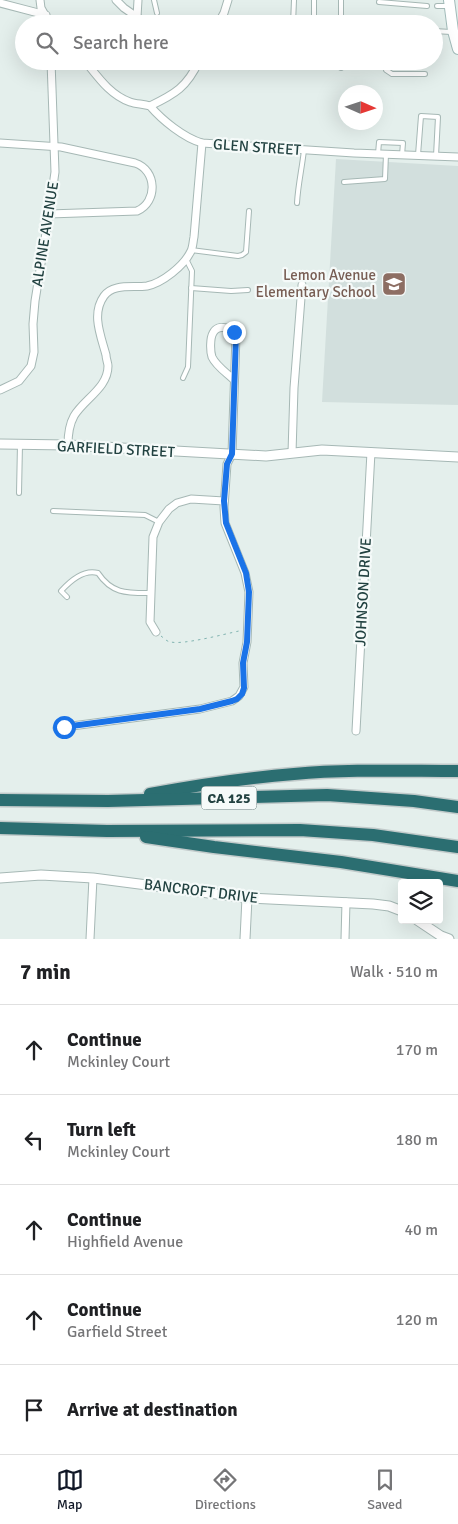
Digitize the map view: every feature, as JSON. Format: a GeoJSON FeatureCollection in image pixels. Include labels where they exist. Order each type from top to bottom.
{"type":"FeatureCollection","features":[{"type":"Feature","properties":{"kind":"highway"},"geometry":{"type":"LineString","coordinates":[[108,801],[206,784],[294,774],[360,771],[458,771]]}},
{"type":"Feature","properties":{"kind":"highway","name":"CA 125"},"geometry":{"type":"LineString","coordinates":[[0,800],[108,801],[326,795],[414,801],[458,807]]}},
{"type":"Feature","properties":{"kind":"highway","name":"CA 125"},"geometry":{"type":"LineString","coordinates":[[0,828],[107,831],[309,830],[373,835],[458,847]]}},
{"type":"Feature","properties":{"kind":"highway"},"geometry":{"type":"LineString","coordinates":[[107,831],[214,847],[341,862],[458,881]]}},
{"type":"Feature","properties":{"kind":"main road"},"geometry":{"type":"LineString","coordinates":[[449,3],[458,49]]}},
{"type":"Feature","properties":{"kind":"street"},"geometry":{"type":"LineString","coordinates":[[40,0],[41,8],[46,15]]}},
{"type":"Feature","properties":{"kind":"street"},"geometry":{"type":"LineString","coordinates":[[116,0],[135,15]]}},
{"type":"Feature","properties":{"kind":"street"},"geometry":{"type":"LineString","coordinates":[[137,15],[138,0]]}},
{"type":"Feature","properties":{"kind":"street"},"geometry":{"type":"LineString","coordinates":[[223,15],[228,0]]}},
{"type":"Feature","properties":{"kind":"street"},"geometry":{"type":"LineString","coordinates":[[0,3],[46,15]]}},
{"type":"Feature","properties":{"kind":"street","name":"ALPINE AVENUE"},"geometry":{"type":"LineString","coordinates":[[0,390],[19,381],[31,366],[34,352],[34,301],[54,176],[51,70]]}},
{"type":"Feature","properties":{"kind":"street","name":"GLEN STREET"},"geometry":{"type":"LineString","coordinates":[[92,70],[109,90],[116,95],[131,102],[150,106],[157,115],[180,132],[202,143],[458,157]]}},
{"type":"Feature","properties":{"kind":"street"},"geometry":{"type":"LineString","coordinates":[[150,106],[180,90],[195,70]]}},
{"type":"Feature","properties":{"kind":"street"},"geometry":{"type":"LineString","coordinates":[[0,143],[54,147],[140,164],[150,173],[153,186],[148,203],[137,211],[49,214]]}},
{"type":"Feature","properties":{"kind":"street"},"geometry":{"type":"LineString","coordinates":[[68,446],[68,432],[74,417],[106,378],[108,366],[97,320],[98,310],[104,295],[118,287],[148,286],[164,280],[186,259],[191,250],[194,236],[202,143]]}},
{"type":"Feature","properties":{"kind":"street"},"geometry":{"type":"LineString","coordinates":[[292,453],[294,388],[302,285]]}},
{"type":"Feature","properties":{"kind":"street"},"geometry":{"type":"LineString","coordinates":[[57,728],[200,709],[232,701],[242,694],[244,688],[243,663],[247,642],[249,592],[246,573],[226,523],[224,501],[227,464],[232,454],[236,336],[230,329],[219,328],[214,330],[212,335],[211,354],[214,360],[234,380]]}},
{"type":"Feature","properties":{"kind":"street","name":"GARFIELD STREET"},"geometry":{"type":"LineString","coordinates":[[0,444],[266,456],[322,450],[458,457]]}},
{"type":"Feature","properties":{"kind":"street","name":"JOHNSON DRIVE"},"geometry":{"type":"LineString","coordinates":[[356,731],[371,452]]}},
{"type":"Feature","properties":{"kind":"street"},"geometry":{"type":"LineString","coordinates":[[156,632],[150,622],[153,537],[159,522],[169,509],[178,503],[191,499],[224,501]]}},
{"type":"Feature","properties":{"kind":"street","name":"BANCROFT DRIVE"},"geometry":{"type":"LineString","coordinates":[[0,878],[41,875],[93,878],[247,898],[346,902],[381,905],[398,910]]}},
{"type":"Feature","properties":{"kind":"street"},"geometry":{"type":"LineString","coordinates":[[90,939],[93,878]]}},
{"type":"Feature","properties":{"kind":"street"},"geometry":{"type":"LineString","coordinates":[[245,939],[247,898]]}},
{"type":"Feature","properties":{"kind":"street"},"geometry":{"type":"LineString","coordinates":[[345,939],[346,902]]}},
{"type":"Feature","properties":{"kind":"street"},"geometry":{"type":"LineString","coordinates":[[423,924],[449,939]]}},
{"type":"Feature","properties":{"kind":"lane"},"geometry":{"type":"LineString","coordinates":[[154,0],[157,13]]}},
{"type":"Feature","properties":{"kind":"lane"},"geometry":{"type":"LineString","coordinates":[[293,15],[294,0]]}},
{"type":"Feature","properties":{"kind":"lane"},"geometry":{"type":"LineString","coordinates":[[314,0],[314,15]]}},
{"type":"Feature","properties":{"kind":"lane"},"geometry":{"type":"LineString","coordinates":[[341,0],[341,15]]}},
{"type":"Feature","properties":{"kind":"lane"},"geometry":{"type":"LineString","coordinates":[[379,2],[427,6]]}},
{"type":"Feature","properties":{"kind":"lane"},"geometry":{"type":"LineString","coordinates":[[437,6],[449,3]]}},
{"type":"Feature","properties":{"kind":"lane"},"geometry":{"type":"LineString","coordinates":[[443,31],[454,32]]}},
{"type":"Feature","properties":{"kind":"lane"},"geometry":{"type":"LineString","coordinates":[[386,70],[392,74],[425,74]]}},
{"type":"Feature","properties":{"kind":"lane"},"geometry":{"type":"LineString","coordinates":[[418,156],[421,116],[438,117],[436,156]]}},
{"type":"Feature","properties":{"kind":"lane"},"geometry":{"type":"LineString","coordinates":[[344,182],[385,179],[379,142],[403,143],[402,155]]}},
{"type":"Feature","properties":{"kind":"lane"},"geometry":{"type":"LineString","coordinates":[[297,203],[304,150]]}},
{"type":"Feature","properties":{"kind":"lane"},"geometry":{"type":"LineString","coordinates":[[191,250],[242,255],[246,252],[249,211]]}},
{"type":"Feature","properties":{"kind":"lane"},"geometry":{"type":"LineString","coordinates":[[183,378],[188,367],[192,271],[186,259]]}},
{"type":"Feature","properties":{"kind":"lane"},"geometry":{"type":"LineString","coordinates":[[191,288],[232,291],[248,290]]}},
{"type":"Feature","properties":{"kind":"lane"},"geometry":{"type":"LineString","coordinates":[[19,493],[20,444]]}},
{"type":"Feature","properties":{"kind":"lane"},"geometry":{"type":"LineString","coordinates":[[53,511],[146,515],[159,522]]}},
{"type":"Feature","properties":{"kind":"lane"},"geometry":{"type":"LineString","coordinates":[[67,597],[60,591],[69,582],[87,572],[98,573],[115,590],[151,593]]}},
{"type":"Feature","properties":{"kind":"path"},"geometry":{"type":"LineString","coordinates":[[156,632],[169,642],[174,643],[240,631]]}},
{"type":"Feature","properties":{"kind":"shaded area","name":"Lemon Avenue Elementary School"},"geometry":{"type":"Polygon","coordinates":[[[336,159],[458,166],[458,405],[322,402],[336,159]]]}},
{"type":"Feature","properties":{"kind":"place","name":"Lemon Avenue Elementary School"},"geometry":{"type":"Point","coordinates":[394,284]}},
{"type":"Feature","properties":{"kind":"route"},"geometry":{"type":"LineString","coordinates":[[64,727],[200,709],[237,699],[243,691],[243,663],[247,642],[249,592],[246,573],[226,523],[224,507],[227,464],[232,454],[236,336],[234,332]]}}]}
